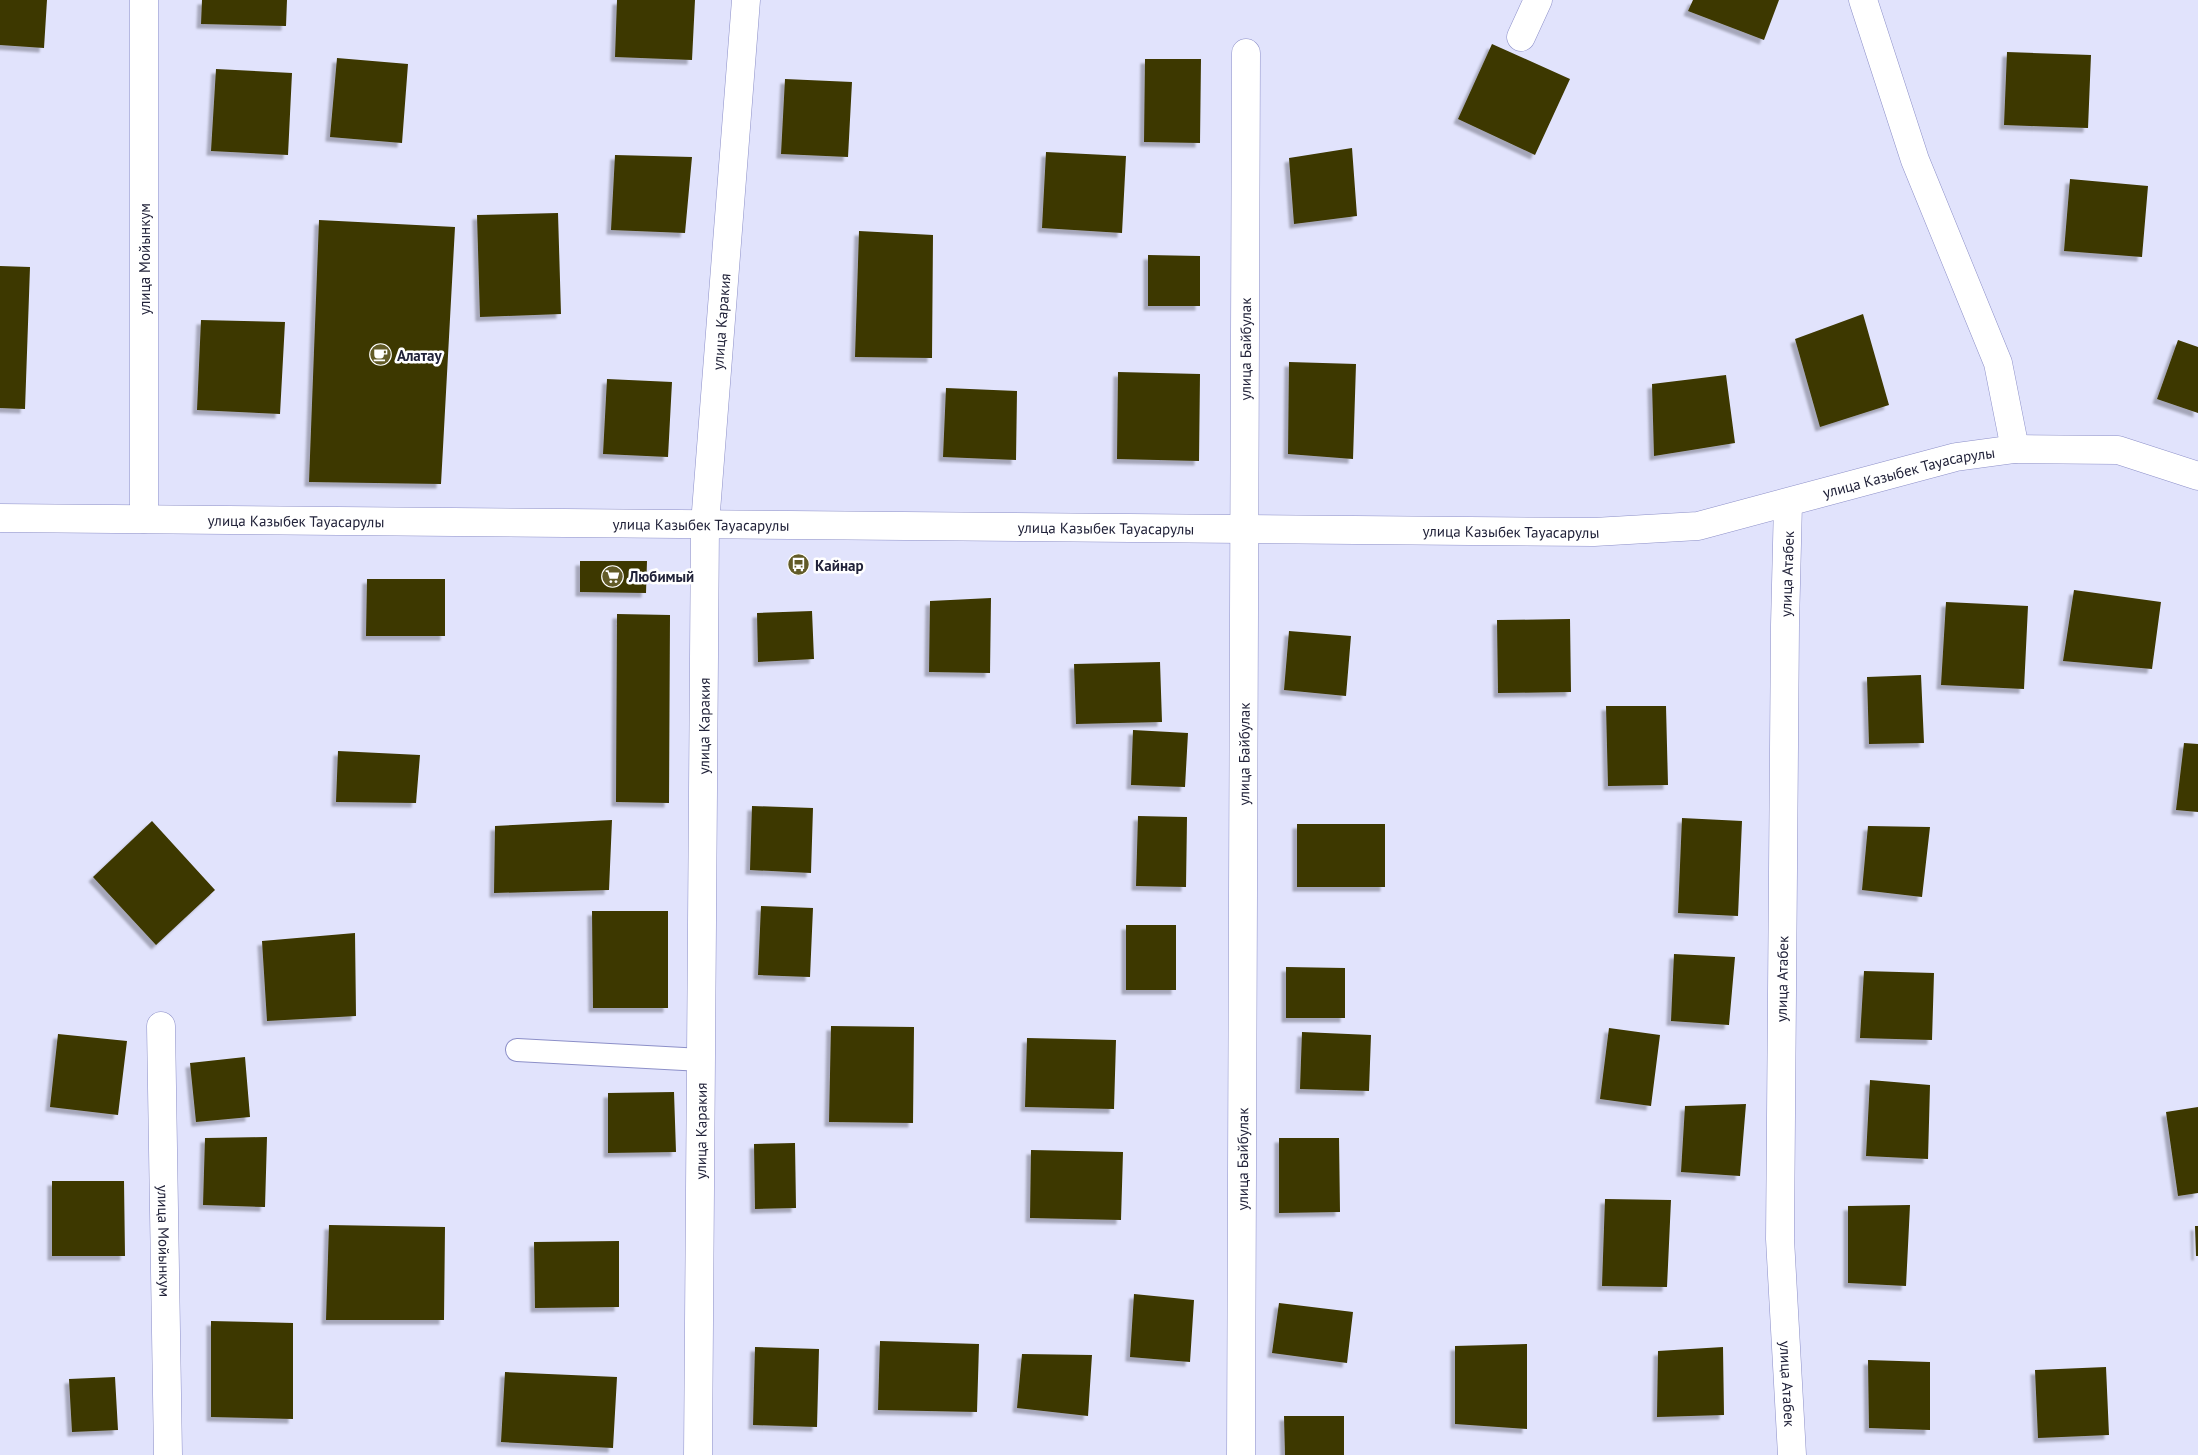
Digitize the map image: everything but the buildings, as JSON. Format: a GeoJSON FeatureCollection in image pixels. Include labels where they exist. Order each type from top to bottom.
{"type":"FeatureCollection","features":[{"type":"Feature","properties":{"kind":"street","name":"улица Мойынкум"},"geometry":{"type":"LineString","coordinates":[[144,0],[144,519]]}},
{"type":"Feature","properties":{"kind":"street","name":"улица Каракия"},"geometry":{"type":"LineString","coordinates":[[698,1455],[706,524],[746,0]]}},
{"type":"Feature","properties":{"kind":"street"},"geometry":{"type":"LineString","coordinates":[[1521,37],[1538,0]]}},
{"type":"Feature","properties":{"kind":"street"},"geometry":{"type":"LineString","coordinates":[[1863,0],[1915,160],[1998,363],[2015,449]]}},
{"type":"Feature","properties":{"kind":"street","name":"улица Байбулак"},"geometry":{"type":"LineString","coordinates":[[1241,1455],[1246,53]]}},
{"type":"Feature","properties":{"kind":"street","name":"улица Казыбек Тауасарулы"},"geometry":{"type":"LineString","coordinates":[[0,518],[1594,532],[1698,526],[1956,457],[2015,449],[2118,450],[2198,476]]}},
{"type":"Feature","properties":{"kind":"street","name":"улица Атабек"},"geometry":{"type":"LineString","coordinates":[[1788,503],[1785,635],[1780,1239],[1792,1455]]}},
{"type":"Feature","properties":{"kind":"street","name":"улица Мойынкум"},"geometry":{"type":"LineString","coordinates":[[161,1026],[168,1455]]}},
{"type":"Feature","properties":{"kind":"lane"},"geometry":{"type":"LineString","coordinates":[[517,1050],[702,1060]]}},
{"type":"Feature","properties":{"kind":"place","name":"Алатау"},"geometry":{"type":"Point","coordinates":[381,355]}},
{"type":"Feature","properties":{"kind":"place","name":"Кайнар"},"geometry":{"type":"Point","coordinates":[799,565]}},
{"type":"Feature","properties":{"kind":"place","name":"Любимый"},"geometry":{"type":"Point","coordinates":[613,576]}}]}
